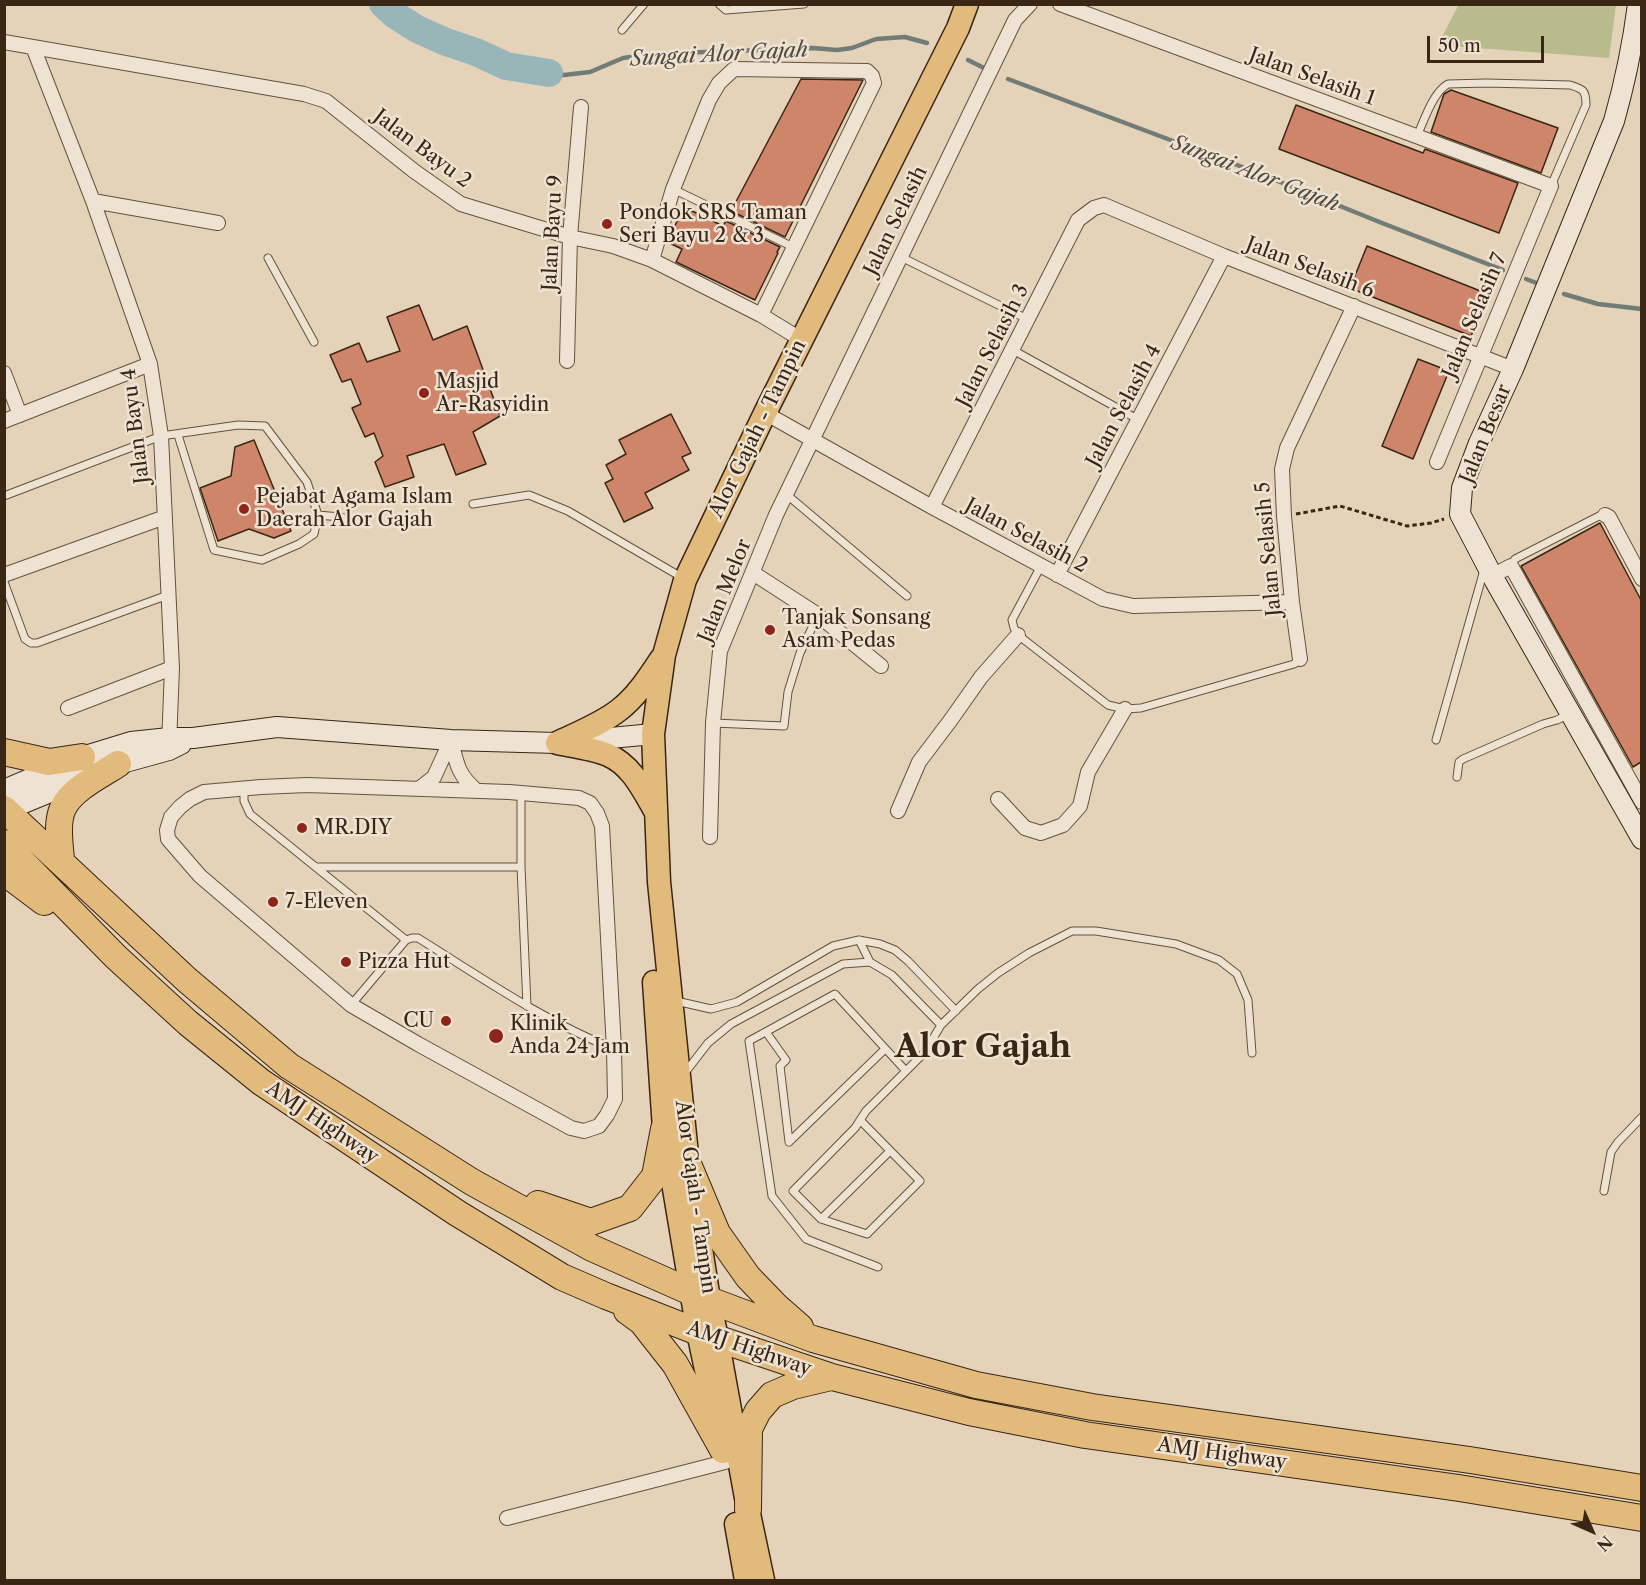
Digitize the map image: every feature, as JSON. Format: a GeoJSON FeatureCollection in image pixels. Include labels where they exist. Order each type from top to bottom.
{"type":"FeatureCollection","features":[{"type":"Feature","properties":{"kind":"highway"},"geometry":{"type":"LineString","coordinates":[[4,752],[49,762],[82,757]]}},
{"type":"Feature","properties":{"kind":"highway"},"geometry":{"type":"LineString","coordinates":[[61,860],[59,825],[63,808],[77,791],[118,764]]}},
{"type":"Feature","properties":{"kind":"highway","name":"AMJ Highway"},"geometry":{"type":"LineString","coordinates":[[5,805],[187,980],[289,1066],[472,1182],[592,1248],[700,1296],[813,1339],[987,1388],[1092,1407],[1470,1460],[1641,1488]]}},
{"type":"Feature","properties":{"kind":"highway","name":"AMJ Highway"},"geometry":{"type":"LineString","coordinates":[[4,843],[116,957],[188,1023],[261,1082],[457,1213],[562,1277],[606,1296],[708,1335],[832,1377],[969,1412],[1085,1435],[1447,1486],[1641,1518]]}},
{"type":"Feature","properties":{"kind":"highway"},"geometry":{"type":"LineString","coordinates":[[4,872],[116,957]]}},
{"type":"Feature","properties":{"kind":"highway"},"geometry":{"type":"LineString","coordinates":[[472,1182],[591,1222],[630,1208],[654,1176],[664,1129]]}},
{"type":"Feature","properties":{"kind":"highway"},"geometry":{"type":"LineString","coordinates":[[688,1164],[717,1233],[748,1277],[813,1339]]}},
{"type":"Feature","properties":{"kind":"highway"},"geometry":{"type":"LineString","coordinates":[[606,1296],[642,1322],[675,1364],[724,1456]]}},
{"type":"Feature","properties":{"kind":"highway"},"geometry":{"type":"LineString","coordinates":[[748,1509],[749,1429],[758,1411],[772,1395],[793,1386],[832,1377]]}},
{"type":"Feature","properties":{"kind":"main road","name":"Alor Gajah - Tampin"},"geometry":{"type":"LineString","coordinates":[[700,1296],[659,882],[653,734],[664,656],[685,580],[765,413],[958,28],[967,4]]}},
{"type":"Feature","properties":{"kind":"main road"},"geometry":{"type":"LineString","coordinates":[[557,743],[620,710],[639,691],[664,656]]}},
{"type":"Feature","properties":{"kind":"main road"},"geometry":{"type":"LineString","coordinates":[[557,743],[608,754],[625,765],[637,779],[656,812]]}},
{"type":"Feature","properties":{"kind":"main road","name":"Alor Gajah - Tampin"},"geometry":{"type":"LineString","coordinates":[[659,882],[654,980],[664,1129],[763,1581]]}},
{"type":"Feature","properties":{"kind":"main road","name":"Alor Gajah - Tampin"},"geometry":{"type":"LineString","coordinates":[[708,1335],[724,1456],[746,1581]]}},
{"type":"Feature","properties":{"kind":"street","name":"Jalan Selasih"},"geometry":{"type":"LineString","coordinates":[[812,440],[1015,20],[1030,4]]}},
{"type":"Feature","properties":{"kind":"street","name":"Jalan Selasih 1"},"geometry":{"type":"LineString","coordinates":[[1060,4],[1551,186]]}},
{"type":"Feature","properties":{"kind":"street","name":"Jalan Besar"},"geometry":{"type":"LineString","coordinates":[[1460,514],[1462,488],[1479,443],[1513,369],[1614,121],[1625,85],[1638,4]]}},
{"type":"Feature","properties":{"kind":"street","name":"Jalan Bayu 2"},"geometry":{"type":"LineString","coordinates":[[4,42],[304,94],[326,101],[414,171],[461,204],[570,237],[613,246],[652,260],[761,315],[802,340]]}},
{"type":"Feature","properties":{"kind":"street","name":"Jalan Bayu 4"},"geometry":{"type":"LineString","coordinates":[[33,47],[93,201],[150,364],[162,436],[171,668],[169,744]]}},
{"type":"Feature","properties":{"kind":"street"},"geometry":{"type":"LineString","coordinates":[[652,260],[673,189],[709,100],[719,83],[734,69],[867,71],[874,83],[761,315]]}},
{"type":"Feature","properties":{"kind":"street","name":"Jalan Bayu 9"},"geometry":{"type":"LineString","coordinates":[[567,360],[570,237],[581,107]]}},
{"type":"Feature","properties":{"kind":"street","name":"Jalan Selasih 7"},"geometry":{"type":"LineString","coordinates":[[1437,462],[1551,186]]}},
{"type":"Feature","properties":{"kind":"street"},"geometry":{"type":"LineString","coordinates":[[93,201],[218,223]]}},
{"type":"Feature","properties":{"kind":"street","name":"Jalan Selasih 6"},"geometry":{"type":"LineString","coordinates":[[1094,208],[1104,205],[1224,256],[1513,369]]}},
{"type":"Feature","properties":{"kind":"street","name":"Jalan Selasih 3"},"geometry":{"type":"LineString","coordinates":[[932,507],[1078,220],[1094,208]]}},
{"type":"Feature","properties":{"kind":"street","name":"Jalan Selasih 4"},"geometry":{"type":"LineString","coordinates":[[1057,575],[1224,256]]}},
{"type":"Feature","properties":{"kind":"street","name":"Jalan Selasih 5"},"geometry":{"type":"LineString","coordinates":[[1300,659],[1292,602],[1282,469],[1287,448],[1354,306]]}},
{"type":"Feature","properties":{"kind":"street"},"geometry":{"type":"LineString","coordinates":[[4,421],[150,364]]}},
{"type":"Feature","properties":{"kind":"street"},"geometry":{"type":"LineString","coordinates":[[4,373],[20,415]]}},
{"type":"Feature","properties":{"kind":"street","name":"Jalan Selasih 2"},"geometry":{"type":"LineString","coordinates":[[765,413],[932,507],[1103,599],[1133,606],[1292,602]]}},
{"type":"Feature","properties":{"kind":"street","name":"Jalan Melor"},"geometry":{"type":"LineString","coordinates":[[710,837],[713,723],[720,651],[776,514],[812,440]]}},
{"type":"Feature","properties":{"kind":"street"},"geometry":{"type":"LineString","coordinates":[[1460,514],[1570,713],[1640,830]]}},
{"type":"Feature","properties":{"kind":"street"},"geometry":{"type":"LineString","coordinates":[[1605,515],[1609,516],[1641,579]]}},
{"type":"Feature","properties":{"kind":"street"},"geometry":{"type":"LineString","coordinates":[[4,575],[165,517]]}},
{"type":"Feature","properties":{"kind":"street"},"geometry":{"type":"LineString","coordinates":[[1489,570],[1511,566],[1641,802]]}},
{"type":"Feature","properties":{"kind":"street"},"geometry":{"type":"LineString","coordinates":[[753,573],[818,615],[881,666]]}},
{"type":"Feature","properties":{"kind":"street"},"geometry":{"type":"LineString","coordinates":[[898,811],[919,762],[981,677],[1017,635]]}},
{"type":"Feature","properties":{"kind":"street"},"geometry":{"type":"LineString","coordinates":[[68,708],[171,668]]}},
{"type":"Feature","properties":{"kind":"street"},"geometry":{"type":"LineString","coordinates":[[998,799],[1025,828],[1041,832],[1064,825],[1080,806],[1088,772],[1125,709]]}},
{"type":"Feature","properties":{"kind":"street"},"geometry":{"type":"LineString","coordinates":[[5,805],[169,744],[193,738],[277,727],[451,740],[557,743],[653,734]]}},
{"type":"Feature","properties":{"kind":"street"},"geometry":{"type":"LineString","coordinates":[[419,789],[434,777],[451,740]]}},
{"type":"Feature","properties":{"kind":"street"},"geometry":{"type":"LineString","coordinates":[[451,740],[457,766],[464,780],[477,791]]}},
{"type":"Feature","properties":{"kind":"street"},"geometry":{"type":"LineString","coordinates":[[5,805],[82,757],[131,742],[169,744]]}},
{"type":"Feature","properties":{"kind":"street"},"geometry":{"type":"LineString","coordinates":[[307,784],[521,793],[579,798],[590,803],[602,826],[614,1049],[615,1100],[600,1125],[584,1131],[572,1128],[351,1005],[200,876],[168,839],[167,830],[171,817],[190,799],[204,792],[244,789],[307,784]]}},
{"type":"Feature","properties":{"kind":"street"},"geometry":{"type":"LineString","coordinates":[[507,1518],[724,1456]]}},
{"type":"Feature","properties":{"kind":"lane"},"geometry":{"type":"LineString","coordinates":[[622,30],[644,4]]}},
{"type":"Feature","properties":{"kind":"lane"},"geometry":{"type":"LineString","coordinates":[[719,4],[726,9],[804,4]]}},
{"type":"Feature","properties":{"kind":"lane"},"geometry":{"type":"LineString","coordinates":[[1417,136],[1436,95],[1443,86],[1448,84],[1570,85],[1580,88],[1585,92],[1586,105],[1551,186]]}},
{"type":"Feature","properties":{"kind":"lane"},"geometry":{"type":"LineString","coordinates":[[673,189],[793,247]]}},
{"type":"Feature","properties":{"kind":"lane"},"geometry":{"type":"LineString","coordinates":[[901,257],[1028,320]]}},
{"type":"Feature","properties":{"kind":"lane"},"geometry":{"type":"LineString","coordinates":[[268,258],[314,342]]}},
{"type":"Feature","properties":{"kind":"lane"},"geometry":{"type":"LineString","coordinates":[[1013,350],[1139,420]]}},
{"type":"Feature","properties":{"kind":"lane"},"geometry":{"type":"LineString","coordinates":[[4,496],[162,436],[238,425],[265,426],[307,482],[318,515],[314,534],[299,544],[262,560],[214,550],[178,435]]}},
{"type":"Feature","properties":{"kind":"lane"},"geometry":{"type":"LineString","coordinates":[[786,494],[907,596]]}},
{"type":"Feature","properties":{"kind":"lane"},"geometry":{"type":"LineString","coordinates":[[472,504],[529,495],[568,512],[685,580]]}},
{"type":"Feature","properties":{"kind":"lane"},"geometry":{"type":"LineString","coordinates":[[1511,566],[1515,559],[1601,514],[1605,515]]}},
{"type":"Feature","properties":{"kind":"lane"},"geometry":{"type":"LineString","coordinates":[[318,515],[360,522]]}},
{"type":"Feature","properties":{"kind":"lane"},"geometry":{"type":"LineString","coordinates":[[1041,566],[1012,620],[1017,635],[1108,705],[1125,709],[1142,708],[1294,664],[1300,659]]}},
{"type":"Feature","properties":{"kind":"lane"},"geometry":{"type":"LineString","coordinates":[[1436,740],[1489,570]]}},
{"type":"Feature","properties":{"kind":"lane"},"geometry":{"type":"LineString","coordinates":[[4,582],[25,639],[31,643],[37,643],[168,595]]}},
{"type":"Feature","properties":{"kind":"lane"},"geometry":{"type":"LineString","coordinates":[[713,723],[784,726],[788,692],[800,653],[818,615]]}},
{"type":"Feature","properties":{"kind":"lane"},"geometry":{"type":"LineString","coordinates":[[1457,777],[1459,762],[1462,759],[1570,713]]}},
{"type":"Feature","properties":{"kind":"lane"},"geometry":{"type":"LineString","coordinates":[[244,789],[244,801],[250,814],[406,940]]}},
{"type":"Feature","properties":{"kind":"lane"},"geometry":{"type":"LineString","coordinates":[[521,793],[521,867],[527,1006]]}},
{"type":"Feature","properties":{"kind":"lane"},"geometry":{"type":"LineString","coordinates":[[316,867],[521,867]]}},
{"type":"Feature","properties":{"kind":"lane"},"geometry":{"type":"LineString","coordinates":[[860,1120],[920,1181],[867,1234],[821,1219],[793,1191],[855,1128],[860,1120],[866,1111],[925,1052],[941,1025],[956,1011],[998,972],[1072,931],[1096,931],[1176,944],[1219,960],[1237,974],[1248,1000],[1252,1053]]}},
{"type":"Feature","properties":{"kind":"lane"},"geometry":{"type":"LineString","coordinates":[[351,1005],[406,940],[418,938],[527,1006],[614,1049]]}},
{"type":"Feature","properties":{"kind":"lane"},"geometry":{"type":"LineString","coordinates":[[671,999],[711,1009],[737,1002],[833,946],[859,940],[895,950],[956,1011]]}},
{"type":"Feature","properties":{"kind":"lane"},"geometry":{"type":"LineString","coordinates":[[859,940],[870,962],[892,975],[941,1025]]}},
{"type":"Feature","properties":{"kind":"lane"},"geometry":{"type":"LineString","coordinates":[[679,1080],[708,1043],[731,1024],[843,964],[870,962]]}},
{"type":"Feature","properties":{"kind":"lane"},"geometry":{"type":"LineString","coordinates":[[878,1268],[806,1239],[772,1196],[749,1041],[835,994],[906,1071]]}},
{"type":"Feature","properties":{"kind":"lane"},"geometry":{"type":"LineString","coordinates":[[766,1032],[786,1060],[780,1066],[789,1142],[885,1049]]}},
{"type":"Feature","properties":{"kind":"lane"},"geometry":{"type":"LineString","coordinates":[[1604,1191],[1611,1152],[1641,1117]]}},
{"type":"Feature","properties":{"kind":"lane"},"geometry":{"type":"LineString","coordinates":[[821,1219],[890,1151]]}},
{"type":"Feature","properties":{"kind":"path"},"geometry":{"type":"LineString","coordinates":[[1284,516],[1340,506],[1407,526],[1431,524],[1460,514]]}},
{"type":"Feature","properties":{"kind":"green space"},"geometry":{"type":"Polygon","coordinates":[[[1459,4],[1616,5],[1609,58],[1438,45],[1459,4]]]}},
{"type":"Feature","properties":{"kind":"building"},"geometry":{"type":"Polygon","coordinates":[[[801,79],[863,80],[785,237],[731,211],[801,79]]]}},
{"type":"Feature","properties":{"kind":"building"},"geometry":{"type":"Polygon","coordinates":[[[1451,90],[1558,128],[1541,173],[1431,132],[1444,94],[1451,90]]]}},
{"type":"Feature","properties":{"kind":"building"},"geometry":{"type":"Polygon","coordinates":[[[1296,105],[1423,153],[1425,149],[1518,183],[1499,233],[1279,149],[1296,105]]]}},
{"type":"Feature","properties":{"kind":"building"},"geometry":{"type":"Polygon","coordinates":[[[684,207],[723,226],[726,221],[780,247],[755,300],[676,262],[682,249],[667,242],[684,207]]]}},
{"type":"Feature","properties":{"kind":"building"},"geometry":{"type":"Polygon","coordinates":[[[1367,246],[1488,294],[1471,336],[1350,288],[1367,246]]]}},
{"type":"Feature","properties":{"kind":"building","name":"Masjid Ar-Rasyidin"},"geometry":{"type":"Polygon","coordinates":[[[419,305],[433,340],[467,326],[500,416],[473,432],[486,464],[456,475],[444,444],[407,456],[414,477],[385,487],[375,462],[383,456],[374,433],[365,437],[352,408],[361,404],[351,379],[342,382],[330,355],[359,343],[367,362],[400,351],[387,317],[419,305]]]}},
{"type":"Feature","properties":{"kind":"building"},"geometry":{"type":"Polygon","coordinates":[[[1418,359],[1449,371],[1413,459],[1382,446],[1418,359]]]}},
{"type":"Feature","properties":{"kind":"building"},"geometry":{"type":"Polygon","coordinates":[[[671,414],[691,453],[682,457],[689,470],[645,493],[653,508],[624,522],[605,483],[613,479],[606,465],[626,454],[619,440],[671,414]]]}},
{"type":"Feature","properties":{"kind":"building","name":"Pejabat Agama Islam Daerah Alor Gajah"},"geometry":{"type":"Polygon","coordinates":[[[254,440],[291,531],[274,538],[249,529],[218,541],[200,488],[231,476],[235,447],[254,440]]]}},
{"type":"Feature","properties":{"kind":"building"},"geometry":{"type":"Polygon","coordinates":[[[1600,523],[1641,600],[1641,762],[1633,767],[1521,566],[1600,523]]]}},
{"type":"Feature","properties":{"kind":"waterway","name":"Sungai Alor Gajah"},"geometry":{"type":"LineString","coordinates":[[383,4],[417,29],[446,42],[476,52],[506,66],[549,73]]}},
{"type":"Feature","properties":{"kind":"waterway","name":"Sungai Alor Gajah"},"geometry":{"type":"LineString","coordinates":[[549,73],[564,75],[590,72],[623,58],[652,54],[813,48],[837,50],[852,48],[876,39],[905,37],[927,43]]}},
{"type":"Feature","properties":{"kind":"waterway","name":"Sungai Alor Gajah"},"geometry":{"type":"LineString","coordinates":[[968,60],[984,68]]}},
{"type":"Feature","properties":{"kind":"waterway","name":"Sungai Alor Gajah"},"geometry":{"type":"LineString","coordinates":[[1008,79],[1253,171],[1503,270]]}},
{"type":"Feature","properties":{"kind":"waterway","name":"Sungai Alor Gajah"},"geometry":{"type":"LineString","coordinates":[[1526,279],[1539,284]]}},
{"type":"Feature","properties":{"kind":"waterway","name":"Sungai Alor Gajah"},"geometry":{"type":"LineString","coordinates":[[1564,294],[1598,304],[1642,309]]}},
{"type":"Feature","properties":{"kind":"place","name":"Pondok SRS Taman Seri Bayu 2 & 3"},"geometry":{"type":"Point","coordinates":[607,224]}},
{"type":"Feature","properties":{"kind":"place","name":"Masjid Ar-Rasyidin"},"geometry":{"type":"Point","coordinates":[424,393]}},
{"type":"Feature","properties":{"kind":"place","name":"Pejabat Agama Islam Daerah Alor Gajah"},"geometry":{"type":"Point","coordinates":[244,509]}},
{"type":"Feature","properties":{"kind":"place","name":"Tanjak Sonsang Asam Pedas"},"geometry":{"type":"Point","coordinates":[770,630]}},
{"type":"Feature","properties":{"kind":"place","name":"MR.DIY"},"geometry":{"type":"Point","coordinates":[302,828]}},
{"type":"Feature","properties":{"kind":"place","name":"7-Eleven"},"geometry":{"type":"Point","coordinates":[273,902]}},
{"type":"Feature","properties":{"kind":"place","name":"Pizza Hut"},"geometry":{"type":"Point","coordinates":[346,962]}},
{"type":"Feature","properties":{"kind":"place","name":"CU"},"geometry":{"type":"Point","coordinates":[446,1021]}},
{"type":"Feature","properties":{"kind":"place","name":"Klinik Anda 24 Jam"},"geometry":{"type":"Point","coordinates":[496,1036]}},
{"type":"Feature","properties":{"kind":"district","name":"Alor Gajah"},"geometry":{"type":"Point","coordinates":[983,1048]}}]}
